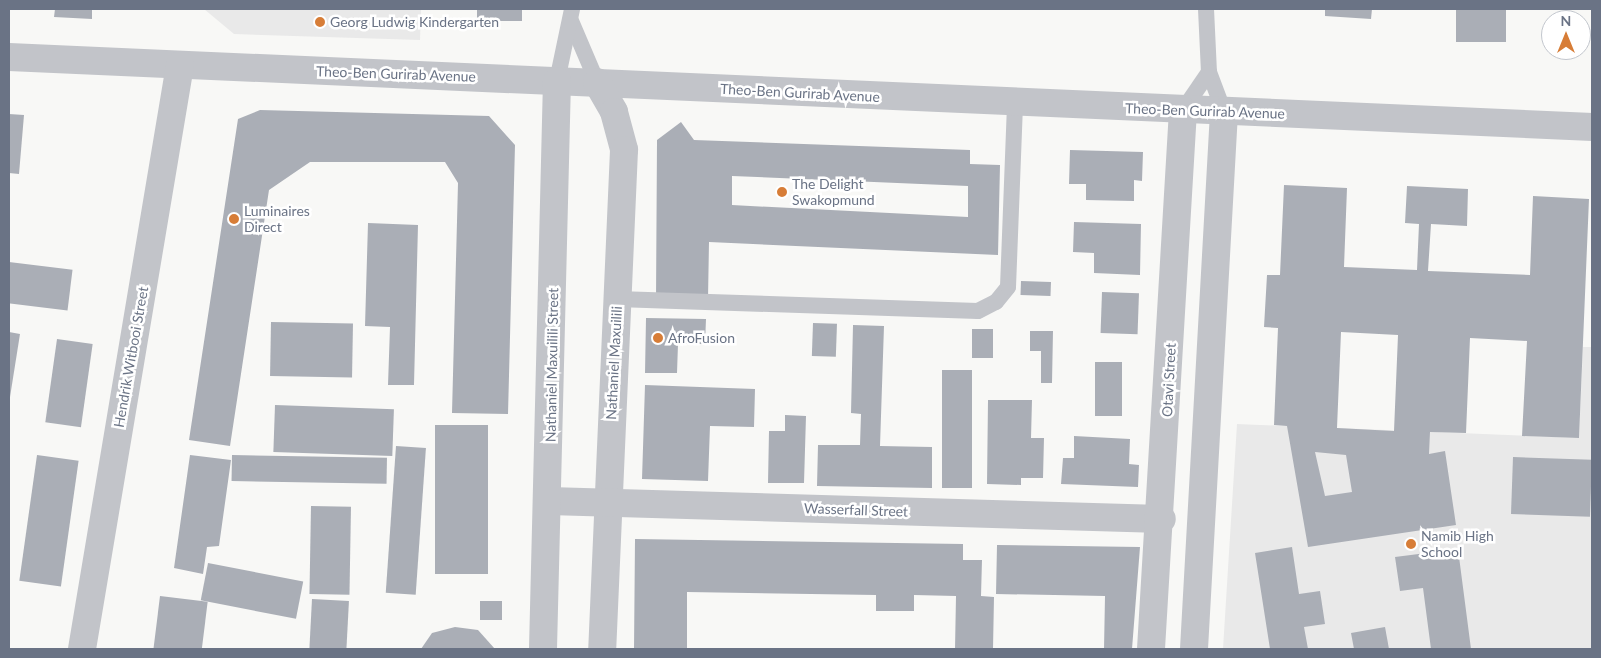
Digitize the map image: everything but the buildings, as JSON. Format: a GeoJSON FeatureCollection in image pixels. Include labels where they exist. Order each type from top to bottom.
{"type":"FeatureCollection","features":[{"type":"Feature","properties":{"kind":"street","name":"Theo-Ben Gurirab Avenue"},"geometry":{"type":"LineString","coordinates":[[9,57],[597,82],[1015,104],[1592,127]]}},
{"type":"Feature","properties":{"kind":"street","name":"Hendrik Witbooi Street"},"geometry":{"type":"LineString","coordinates":[[82,649],[180,65]]}},
{"type":"Feature","properties":{"kind":"street","name":"Nathaniel Maxuilili Street"},"geometry":{"type":"LineString","coordinates":[[543,649],[549,501],[557,81]]}},
{"type":"Feature","properties":{"kind":"street","name":"Nathaniel Maxuilili"},"geometry":{"type":"LineString","coordinates":[[597,82],[614,112],[624,150],[602,649]]}},
{"type":"Feature","properties":{"kind":"street","name":"Otavi Street"},"geometry":{"type":"LineString","coordinates":[[1151,649],[1162,519],[1183,110]]}},
{"type":"Feature","properties":{"kind":"street"},"geometry":{"type":"LineString","coordinates":[[1194,649],[1224,112]]}},
{"type":"Feature","properties":{"kind":"street","name":"Wasserfall Street"},"geometry":{"type":"LineString","coordinates":[[549,501],[1162,519]]}},
{"type":"Feature","properties":{"kind":"lane"},"geometry":{"type":"LineString","coordinates":[[1206,9],[1209,72],[1224,112]]}},
{"type":"Feature","properties":{"kind":"lane"},"geometry":{"type":"LineString","coordinates":[[557,81],[572,15]]}},
{"type":"Feature","properties":{"kind":"lane"},"geometry":{"type":"LineString","coordinates":[[572,15],[597,82]]}},
{"type":"Feature","properties":{"kind":"lane"},"geometry":{"type":"LineString","coordinates":[[1183,110],[1209,72]]}},
{"type":"Feature","properties":{"kind":"lane"},"geometry":{"type":"LineString","coordinates":[[616,299],[978,311],[996,302],[1008,287],[1015,104]]}},
{"type":"Feature","properties":{"kind":"shaded area","name":"Georg Ludwig Kindergarten"},"geometry":{"type":"Polygon","coordinates":[[[204,9],[421,9],[420,40],[234,34],[204,9]]]}},
{"type":"Feature","properties":{"kind":"shaded area","name":"Namib High School"},"geometry":{"type":"Polygon","coordinates":[[[1583,347],[1592,347],[1592,649],[1223,649],[1237,424],[1579,438],[1583,347]]]}},
{"type":"Feature","properties":{"kind":"place","name":"Georg Ludwig Kindergarten"},"geometry":{"type":"Point","coordinates":[320,22]}},
{"type":"Feature","properties":{"kind":"place","name":"The Delight Swakopmund"},"geometry":{"type":"Point","coordinates":[782,192]}},
{"type":"Feature","properties":{"kind":"place","name":"Luminaires Direct"},"geometry":{"type":"Point","coordinates":[234,219]}},
{"type":"Feature","properties":{"kind":"place","name":"AfroFusion"},"geometry":{"type":"Point","coordinates":[658,338]}},
{"type":"Feature","properties":{"kind":"place","name":"Namib High School"},"geometry":{"type":"Point","coordinates":[1411,544]}}]}
